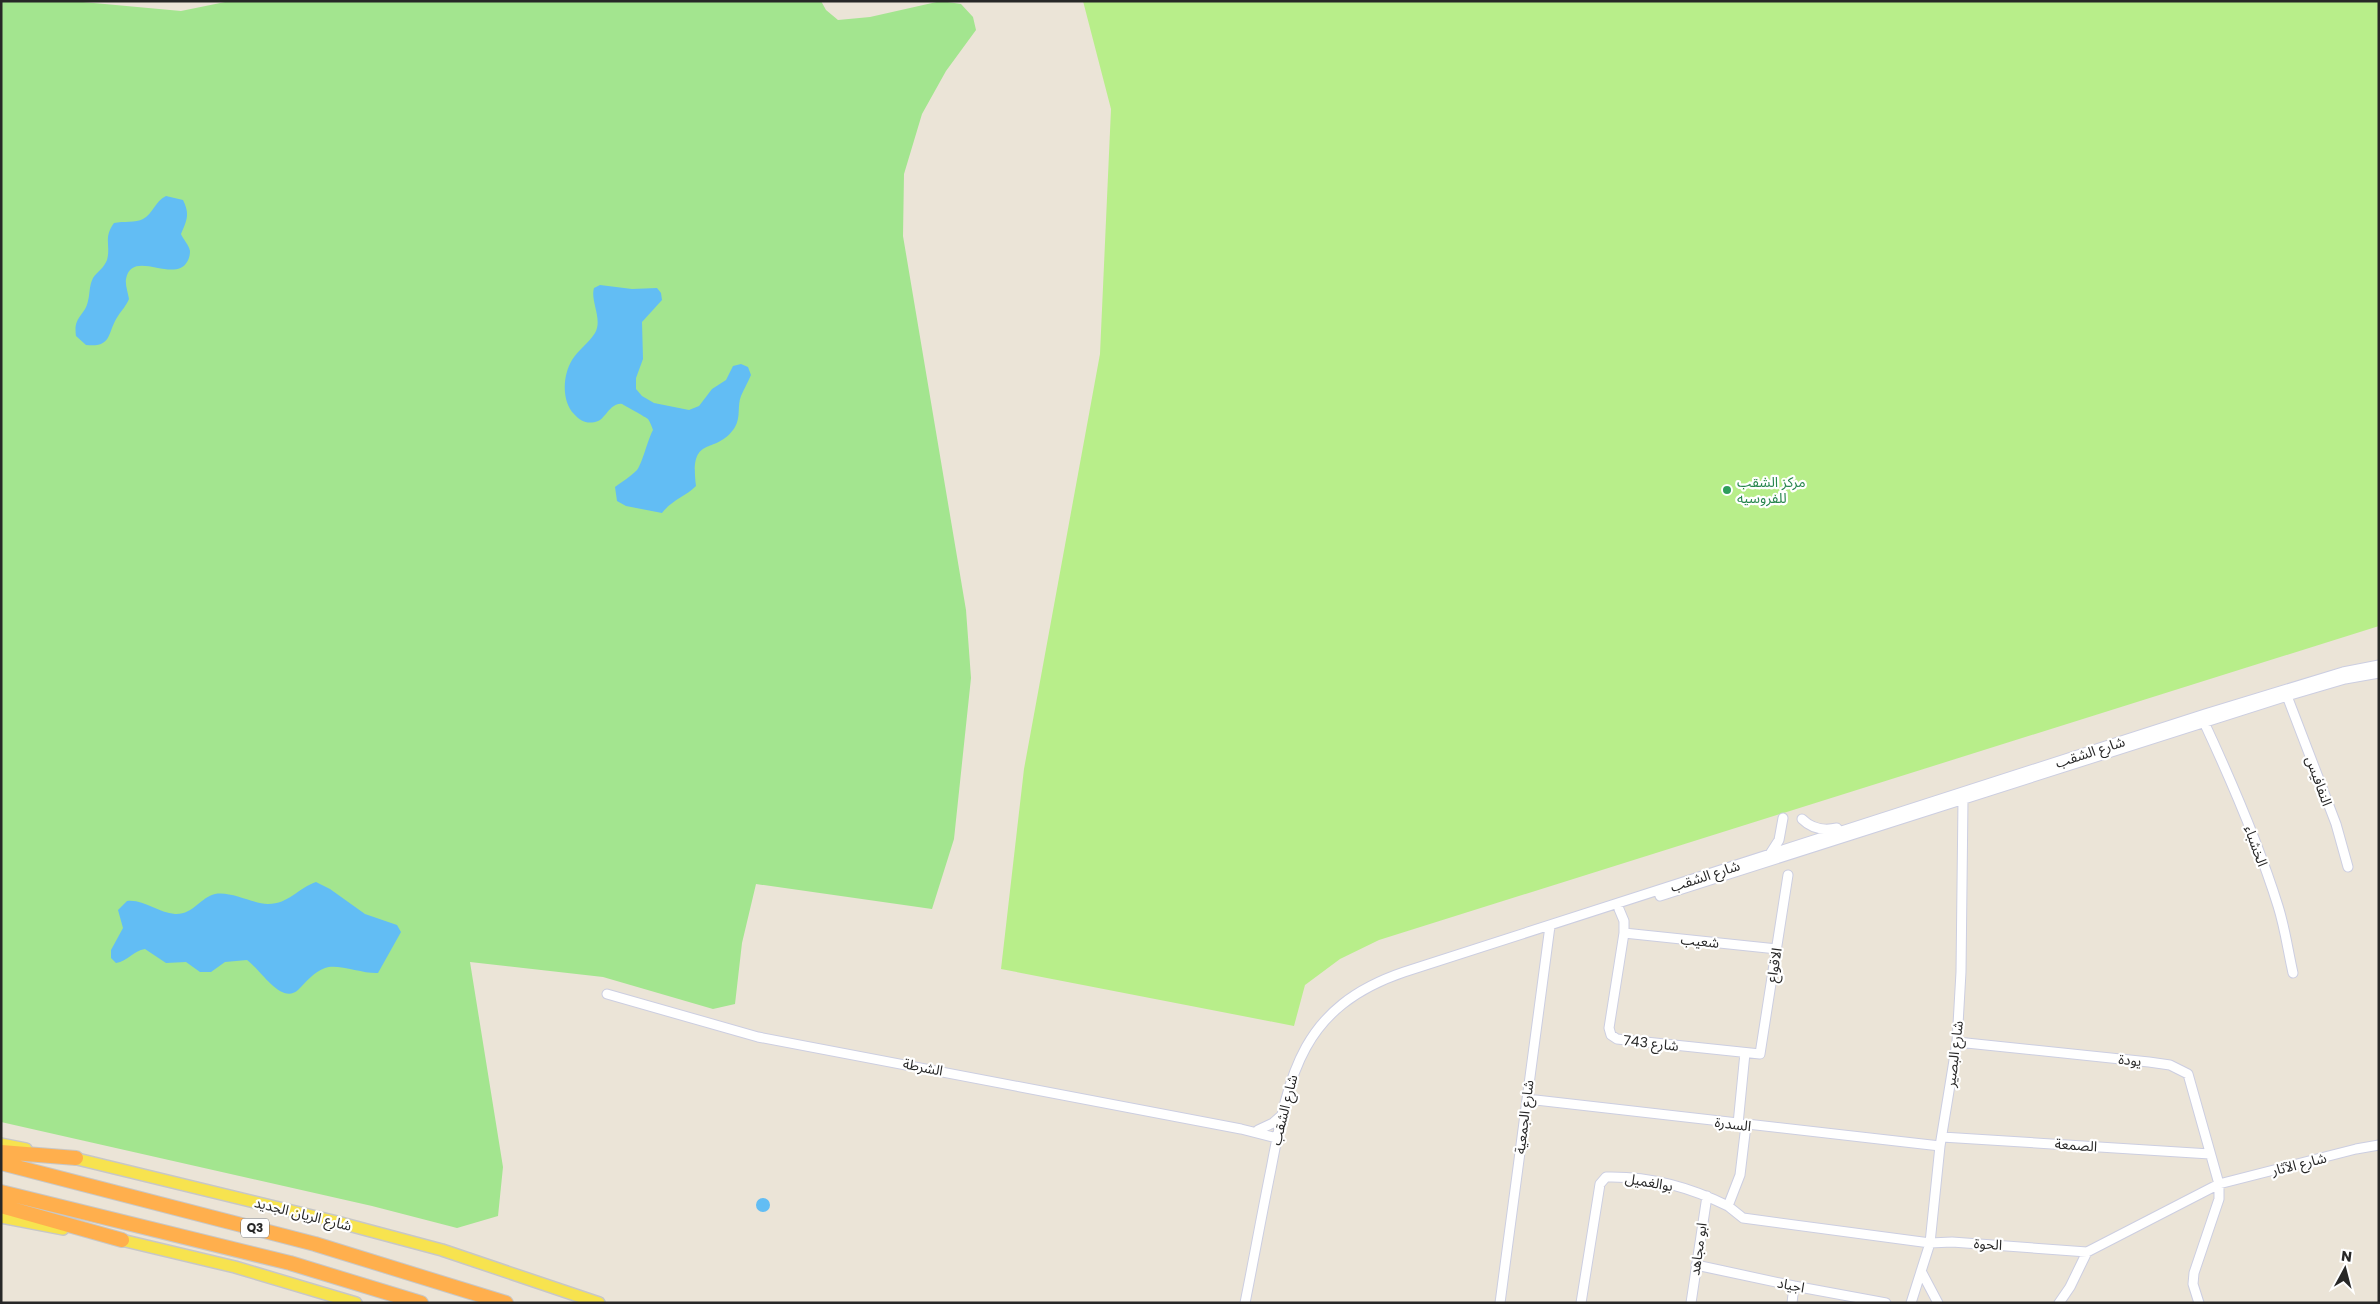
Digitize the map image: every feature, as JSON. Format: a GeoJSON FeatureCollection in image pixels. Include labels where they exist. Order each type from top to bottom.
{"type":"FeatureCollection","features":[{"type":"Feature","properties":{"kind":"highway"},"geometry":{"type":"LineString","coordinates":[[1,1152],[76,1158]]}},
{"type":"Feature","properties":{"kind":"highway","name":"شارع الريان الجديد"},"geometry":{"type":"LineString","coordinates":[[1,1163],[315,1244],[506,1303]]}},
{"type":"Feature","properties":{"kind":"highway","name":"Q3"},"geometry":{"type":"LineString","coordinates":[[1,1192],[290,1263],[421,1303]]}},
{"type":"Feature","properties":{"kind":"highway"},"geometry":{"type":"LineString","coordinates":[[1,1206],[122,1240]]}},
{"type":"Feature","properties":{"kind":"main road","name":"شارع الريان الجديد"},"geometry":{"type":"LineString","coordinates":[[1,1144],[76,1158],[337,1222],[442,1250],[585,1300],[599,1303]]}},
{"type":"Feature","properties":{"kind":"main road"},"geometry":{"type":"LineString","coordinates":[[5,1219],[122,1240],[235,1267],[356,1303]]}},
{"type":"Feature","properties":{"kind":"street","name":"شارع الشقب"},"geometry":{"type":"LineString","coordinates":[[1550,928],[1619,909],[1963,800],[2343,672],[2379,665]]}},
{"type":"Feature","properties":{"kind":"street","name":"شارع الشقب"},"geometry":{"type":"LineString","coordinates":[[1245,1303],[1293,1088],[1307,1056],[1326,1028],[1352,1004],[1383,985],[1893,814],[2203,719],[2345,679],[2379,673]]}},
{"type":"Feature","properties":{"kind":"street","name":"النفافيس"},"geometry":{"type":"LineString","coordinates":[[2287,696],[2336,824],[2348,867]]}},
{"type":"Feature","properties":{"kind":"street","name":"الخشباء"},"geometry":{"type":"LineString","coordinates":[[2203,719],[2240,800],[2270,882],[2278,907],[2293,973]]}},
{"type":"Feature","properties":{"kind":"street","name":"شارع البصير"},"geometry":{"type":"LineString","coordinates":[[1911,1303],[1930,1243],[1940,1146],[1957,1042],[1961,972],[1963,800]]}},
{"type":"Feature","properties":{"kind":"street"},"geometry":{"type":"LineString","coordinates":[[1802,819],[1813,828],[1826,830],[1874,816],[1893,814]]}},
{"type":"Feature","properties":{"kind":"street"},"geometry":{"type":"LineString","coordinates":[[1768,855],[1779,840],[1783,818]]}},
{"type":"Feature","properties":{"kind":"street","name":"الاقواع"},"geometry":{"type":"LineString","coordinates":[[1760,1054],[1788,875]]}},
{"type":"Feature","properties":{"kind":"street","name":"شارع 743"},"geometry":{"type":"LineString","coordinates":[[1619,909],[1624,921],[1624,933],[1610,1028],[1611,1035],[1617,1039],[1760,1054]]}},
{"type":"Feature","properties":{"kind":"street","name":"شارع الجمعية"},"geometry":{"type":"LineString","coordinates":[[1500,1303],[1550,928]]}},
{"type":"Feature","properties":{"kind":"street","name":"شعيب"},"geometry":{"type":"LineString","coordinates":[[1624,933],[1777,949]]}},
{"type":"Feature","properties":{"kind":"street","name":"شارع الشقب"},"geometry":{"type":"LineString","coordinates":[[1251,1303],[1273,1158],[1288,1086],[1302,1054],[1322,1024],[1344,1003],[1370,986],[1392,976],[1499,945]]}},
{"type":"Feature","properties":{"kind":"street","name":"الشرطة"},"geometry":{"type":"LineString","coordinates":[[606,994],[758,1037],[1277,1136]]}},
{"type":"Feature","properties":{"kind":"street","name":"يودة"},"geometry":{"type":"LineString","coordinates":[[1957,1042],[2170,1065],[2188,1074],[2219,1184]]}},
{"type":"Feature","properties":{"kind":"street"},"geometry":{"type":"LineString","coordinates":[[1728,1206],[1740,1175],[1745,1053]]}},
{"type":"Feature","properties":{"kind":"street","name":"السدرة"},"geometry":{"type":"LineString","coordinates":[[1527,1099],[1742,1125],[1940,1146]]}},
{"type":"Feature","properties":{"kind":"street"},"geometry":{"type":"LineString","coordinates":[[1273,1158],[1268,1145],[1258,1132],[1273,1124],[1281,1116]]}},
{"type":"Feature","properties":{"kind":"street","name":"الصمعة"},"geometry":{"type":"LineString","coordinates":[[1942,1136],[2210,1154]]}},
{"type":"Feature","properties":{"kind":"street","name":"شارع الآثار"},"geometry":{"type":"LineString","coordinates":[[2219,1184],[2356,1149],[2379,1146]]}},
{"type":"Feature","properties":{"kind":"street","name":"بوالغميل"},"geometry":{"type":"LineString","coordinates":[[1581,1303],[1602,1180],[1606,1177],[1630,1177],[1658,1181],[1707,1196],[1728,1206]]}},
{"type":"Feature","properties":{"kind":"street"},"geometry":{"type":"LineString","coordinates":[[2059,1303],[2087,1252],[2219,1184],[2219,1199],[2194,1273],[2193,1284],[2199,1303]]}},
{"type":"Feature","properties":{"kind":"street","name":"ابو مجاهد"},"geometry":{"type":"LineString","coordinates":[[1691,1303],[1707,1196]]}},
{"type":"Feature","properties":{"kind":"street","name":"الحوة"},"geometry":{"type":"LineString","coordinates":[[1728,1206],[1743,1218],[1930,1243],[1952,1242],[2087,1252]]}},
{"type":"Feature","properties":{"kind":"street","name":"اجياد"},"geometry":{"type":"LineString","coordinates":[[1696,1264],[1794,1286],[1886,1303]]}},
{"type":"Feature","properties":{"kind":"street"},"geometry":{"type":"LineString","coordinates":[[1921,1271],[1938,1303]]}},
{"type":"Feature","properties":{"kind":"street"},"geometry":{"type":"LineString","coordinates":[[1792,1303],[1794,1286]]}},
{"type":"Feature","properties":{"kind":"green space"},"geometry":{"type":"Polygon","coordinates":[[[1,1],[72,1],[181,11],[230,1],[821,1],[826,10],[838,20],[870,17],[941,1],[961,4],[973,17],[976,30],[946,71],[922,114],[904,174],[903,236],[966,610],[971,678],[954,839],[932,909],[756,884],[742,943],[735,1004],[713,1009],[603,977],[470,962],[503,1167],[498,1216],[457,1228],[372,1206],[1,1122],[1,1]]]}},
{"type":"Feature","properties":{"kind":"green space","name":"مركز الشقب للفروسيه"},"geometry":{"type":"Polygon","coordinates":[[[1083,1],[2379,1],[2379,626],[1379,940],[1340,959],[1305,985],[1294,1026],[1001,969],[1024,769],[1100,354],[1111,109],[1083,1]]]}},
{"type":"Feature","properties":{"kind":"water"},"geometry":{"type":"Polygon","coordinates":[[[166,196],[183,200],[185,205],[187,217],[181,234],[190,251],[188,261],[181,268],[173,270],[136,266],[130,270],[126,279],[129,299],[118,316],[108,338],[101,344],[86,345],[76,336],[76,324],[89,298],[93,278],[107,260],[108,237],[111,228],[114,223],[143,219],[166,196]]]}},
{"type":"Feature","properties":{"kind":"water"},"geometry":{"type":"Polygon","coordinates":[[[600,285],[632,289],[657,288],[661,293],[662,300],[642,322],[643,359],[636,378],[636,389],[642,396],[654,403],[689,410],[699,406],[712,389],[726,380],[733,366],[741,364],[748,367],[751,375],[741,396],[735,427],[728,436],[700,452],[696,458],[696,486],[670,504],[662,513],[626,506],[617,501],[615,487],[637,470],[641,462],[653,430],[648,419],[622,404],[618,404],[611,408],[601,420],[588,422],[576,416],[570,408],[565,395],[565,380],[569,366],[574,356],[593,337],[597,328],[598,322],[593,293],[594,288],[600,285]]]}},
{"type":"Feature","properties":{"kind":"water"},"geometry":{"type":"Polygon","coordinates":[[[316,882],[330,889],[365,914],[397,925],[401,932],[378,973],[336,967],[325,968],[314,975],[298,990],[292,993],[285,993],[271,984],[247,960],[225,962],[211,972],[200,972],[186,962],[166,963],[145,949],[120,962],[116,963],[111,958],[111,950],[123,928],[118,910],[127,901],[139,902],[169,913],[181,914],[215,894],[228,894],[268,904],[288,899],[316,882]]]}},
{"type":"Feature","properties":{"kind":"water"},"geometry":{"type":"Polygon","coordinates":[[[760,1198],[766,1198],[770,1205],[766,1212],[760,1212],[756,1208],[756,1202],[760,1198]]]}},
{"type":"Feature","properties":{"kind":"place","name":"مركز الشقب للفروسيه"},"geometry":{"type":"Point","coordinates":[1727,490]}}]}
